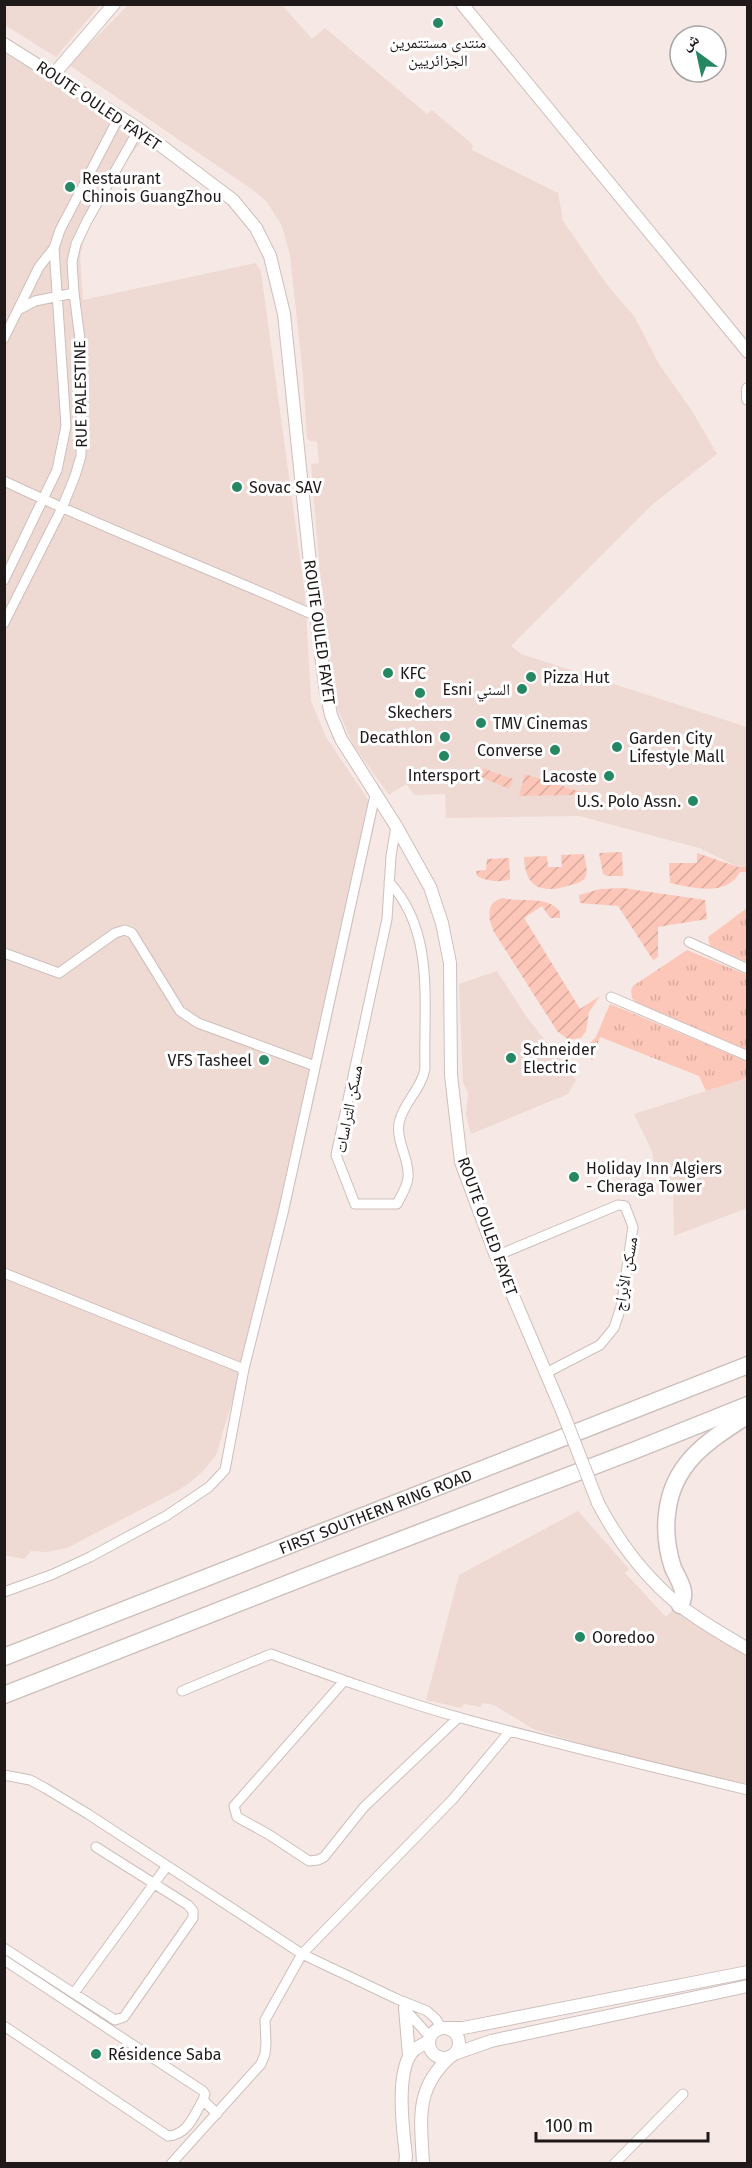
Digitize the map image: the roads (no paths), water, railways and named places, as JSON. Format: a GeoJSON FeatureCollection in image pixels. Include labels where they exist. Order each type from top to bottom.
{"type":"FeatureCollection","features":[{"type":"Feature","properties":{"kind":"highway","name":"FIRST SOUTHERN RING ROAD"},"geometry":{"type":"LineString","coordinates":[[4,1657],[747,1365]]}},
{"type":"Feature","properties":{"kind":"highway"},"geometry":{"type":"LineString","coordinates":[[4,1695],[747,1405]]}},
{"type":"Feature","properties":{"kind":"highway"},"geometry":{"type":"LineString","coordinates":[[680,1605],[684,1599],[684,1591],[667,1547],[666,1524],[669,1497],[678,1475],[691,1458],[705,1444],[747,1415]]}},
{"type":"Feature","properties":{"kind":"main road"},"geometry":{"type":"LineString","coordinates":[[54,74],[114,4]]}},
{"type":"Feature","properties":{"kind":"main road"},"geometry":{"type":"LineString","coordinates":[[462,4],[747,352]]}},
{"type":"Feature","properties":{"kind":"main road","name":"ROUTE OULED FAYET"},"geometry":{"type":"LineString","coordinates":[[4,45],[139,129],[232,200],[256,228],[270,256],[284,314],[316,616],[331,715],[341,740],[396,825],[430,887],[442,923],[450,963],[451,1075],[461,1162],[496,1256],[563,1413],[598,1503],[612,1530],[662,1590],[680,1605],[747,1649]]}},
{"type":"Feature","properties":{"kind":"main road"},"geometry":{"type":"LineString","coordinates":[[747,389],[747,399]]}},
{"type":"Feature","properties":{"kind":"main road"},"geometry":{"type":"LineString","coordinates":[[409,2056],[443,2028],[463,2028],[747,1972]]}},
{"type":"Feature","properties":{"kind":"main road"},"geometry":{"type":"LineString","coordinates":[[429,2039],[431,2050],[438,2056],[453,2055],[491,2041],[747,1986]]}},
{"type":"Feature","properties":{"kind":"main road"},"geometry":{"type":"LineString","coordinates":[[401,2004],[409,2056],[401,2101],[405,2163]]}},
{"type":"Feature","properties":{"kind":"main road"},"geometry":{"type":"LineString","coordinates":[[423,2163],[420,2113],[423,2095],[431,2079],[459,2045],[457,2036],[450,2029],[443,2028]]}},
{"type":"Feature","properties":{"kind":"street","name":"RUE PALESTINE"},"geometry":{"type":"LineString","coordinates":[[4,580],[57,470],[66,426],[54,248],[60,230],[119,117]]}},
{"type":"Feature","properties":{"kind":"street","name":"RUE PALESTINE"},"geometry":{"type":"LineString","coordinates":[[4,623],[62,508],[81,456],[82,356],[72,262],[76,244],[139,129]]}},
{"type":"Feature","properties":{"kind":"street"},"geometry":{"type":"LineString","coordinates":[[4,338],[39,267],[54,248]]}},
{"type":"Feature","properties":{"kind":"street"},"geometry":{"type":"LineString","coordinates":[[18,310],[35,301],[74,293]]}},
{"type":"Feature","properties":{"kind":"street"},"geometry":{"type":"LineString","coordinates":[[4,481],[43,500],[316,616]]}},
{"type":"Feature","properties":{"kind":"street"},"geometry":{"type":"LineString","coordinates":[[4,1592],[51,1575],[90,1557],[166,1516],[209,1487],[225,1470],[244,1369],[283,1213],[375,795]]}},
{"type":"Feature","properties":{"kind":"street","name":"مسكن التراسات"},"geometry":{"type":"LineString","coordinates":[[389,882],[409,907],[422,952],[426,989],[425,1069],[423,1082],[405,1108],[399,1122],[398,1136],[407,1166],[408,1180],[397,1204],[355,1204],[336,1155],[387,919],[389,882],[391,856],[396,825]]}},
{"type":"Feature","properties":{"kind":"street"},"geometry":{"type":"LineString","coordinates":[[4,953],[59,974],[116,933],[125,930],[132,933],[180,1011],[198,1023],[315,1066]]}},
{"type":"Feature","properties":{"kind":"street"},"geometry":{"type":"LineString","coordinates":[[689,942],[747,969]]}},
{"type":"Feature","properties":{"kind":"street"},"geometry":{"type":"LineString","coordinates":[[611,997],[747,1056]]}},
{"type":"Feature","properties":{"kind":"street","name":"مسكن الأبراج"},"geometry":{"type":"LineString","coordinates":[[496,1256],[618,1205],[625,1206],[628,1211],[633,1227],[621,1307],[614,1328],[600,1345],[546,1373]]}},
{"type":"Feature","properties":{"kind":"street"},"geometry":{"type":"LineString","coordinates":[[4,1273],[244,1369]]}},
{"type":"Feature","properties":{"kind":"street"},"geometry":{"type":"LineString","coordinates":[[182,1691],[271,1654],[345,1681],[459,1717],[616,1759],[747,1790]]}},
{"type":"Feature","properties":{"kind":"street"},"geometry":{"type":"LineString","coordinates":[[345,1681],[234,1806],[237,1817],[309,1861],[324,1857],[364,1807],[459,1717]]}},
{"type":"Feature","properties":{"kind":"street"},"geometry":{"type":"LineString","coordinates":[[171,2163],[261,2064],[266,2043],[265,2020],[302,1954],[453,1799],[510,1731]]}},
{"type":"Feature","properties":{"kind":"street"},"geometry":{"type":"LineString","coordinates":[[4,1775],[30,1780],[45,1788],[302,1954],[401,2004],[427,2011],[443,2028]]}},
{"type":"Feature","properties":{"kind":"street"},"geometry":{"type":"LineString","coordinates":[[4,1948],[115,2020],[124,2016],[194,1915],[188,1905],[96,1847]]}},
{"type":"Feature","properties":{"kind":"street"},"geometry":{"type":"LineString","coordinates":[[74,1993],[167,1866]]}},
{"type":"Feature","properties":{"kind":"street"},"geometry":{"type":"LineString","coordinates":[[4,1960],[203,2091],[205,2094],[203,2100],[186,2129],[168,2136],[4,2026]]}},
{"type":"Feature","properties":{"kind":"street"},"geometry":{"type":"LineString","coordinates":[[401,2004],[429,2039]]}},
{"type":"Feature","properties":{"kind":"street"},"geometry":{"type":"LineString","coordinates":[[614,2163],[683,2094]]}},
{"type":"Feature","properties":{"kind":"street"},"geometry":{"type":"LineString","coordinates":[[203,2100],[217,2114]]}},
{"type":"Feature","properties":{"kind":"place","name":"منتدى مستتمرين الجزائريين"},"geometry":{"type":"Point","coordinates":[438,23]}},
{"type":"Feature","properties":{"kind":"place","name":"Restaurant Chinois GuangZhou"},"geometry":{"type":"Point","coordinates":[70,187]}},
{"type":"Feature","properties":{"kind":"place","name":"Sovac SAV"},"geometry":{"type":"Point","coordinates":[237,487]}},
{"type":"Feature","properties":{"kind":"place","name":"KFC"},"geometry":{"type":"Point","coordinates":[388,673]}},
{"type":"Feature","properties":{"kind":"place","name":"Pizza Hut"},"geometry":{"type":"Point","coordinates":[531,677]}},
{"type":"Feature","properties":{"kind":"place","name":"Esni السني"},"geometry":{"type":"Point","coordinates":[522,689]}},
{"type":"Feature","properties":{"kind":"place","name":"Skechers"},"geometry":{"type":"Point","coordinates":[420,693]}},
{"type":"Feature","properties":{"kind":"place","name":"TMV Cinemas"},"geometry":{"type":"Point","coordinates":[481,723]}},
{"type":"Feature","properties":{"kind":"place","name":"Decathlon"},"geometry":{"type":"Point","coordinates":[445,737]}},
{"type":"Feature","properties":{"kind":"place","name":"Garden City Lifestyle Mall"},"geometry":{"type":"Point","coordinates":[617,747]}},
{"type":"Feature","properties":{"kind":"place","name":"Converse"},"geometry":{"type":"Point","coordinates":[555,750]}},
{"type":"Feature","properties":{"kind":"place","name":"Intersport"},"geometry":{"type":"Point","coordinates":[444,756]}},
{"type":"Feature","properties":{"kind":"place","name":"Lacoste"},"geometry":{"type":"Point","coordinates":[609,776]}},
{"type":"Feature","properties":{"kind":"place","name":"U.S. Polo Assn."},"geometry":{"type":"Point","coordinates":[693,801]}},
{"type":"Feature","properties":{"kind":"place","name":"Schneider Electric"},"geometry":{"type":"Point","coordinates":[511,1058]}},
{"type":"Feature","properties":{"kind":"place","name":"VFS Tasheel"},"geometry":{"type":"Point","coordinates":[264,1060]}},
{"type":"Feature","properties":{"kind":"place","name":"Holiday Inn Algiers - Cheraga Tower"},"geometry":{"type":"Point","coordinates":[574,1177]}},
{"type":"Feature","properties":{"kind":"place","name":"Ooredoo"},"geometry":{"type":"Point","coordinates":[580,1637]}},
{"type":"Feature","properties":{"kind":"place","name":"Résidence Saba"},"geometry":{"type":"Point","coordinates":[96,2054]}}]}
